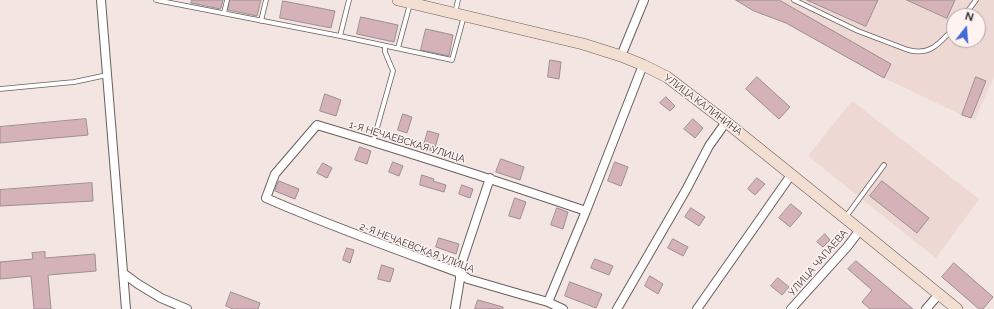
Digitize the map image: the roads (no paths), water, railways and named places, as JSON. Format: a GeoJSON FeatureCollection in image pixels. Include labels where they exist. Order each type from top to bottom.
{"type":"FeatureCollection","features":[{"type":"Feature","properties":{"kind":"main road","name":"УЛИЦА КАЛИНИНА"},"geometry":{"type":"LineString","coordinates":[[398,0],[583,44],[621,56],[667,77],[726,122],[957,309]]}},
{"type":"Feature","properties":{"kind":"street"},"geometry":{"type":"LineString","coordinates":[[101,0],[126,309]]}},
{"type":"Feature","properties":{"kind":"street"},"geometry":{"type":"LineString","coordinates":[[621,56],[644,0]]}},
{"type":"Feature","properties":{"kind":"street"},"geometry":{"type":"LineString","coordinates":[[548,302],[586,211],[643,65]]}},
{"type":"Feature","properties":{"kind":"street"},"geometry":{"type":"LineString","coordinates":[[617,309],[686,190],[709,146],[726,122]]}},
{"type":"Feature","properties":{"kind":"street","name":"1-Я НЕЧАЕВСКАЯ УЛИЦА"},"geometry":{"type":"LineString","coordinates":[[266,198],[275,174],[317,125],[490,178],[586,211]]}},
{"type":"Feature","properties":{"kind":"street"},"geometry":{"type":"LineString","coordinates":[[697,309],[791,175]]}},
{"type":"Feature","properties":{"kind":"street"},"geometry":{"type":"LineString","coordinates":[[455,309],[460,279],[460,268],[490,178]]}},
{"type":"Feature","properties":{"kind":"street","name":"2-Я НЕЧАЕВСКАЯ УЛИЦА"},"geometry":{"type":"LineString","coordinates":[[266,198],[303,214],[460,273],[468,279],[548,302],[563,309]]}},
{"type":"Feature","properties":{"kind":"street","name":"УЛИЦА ЧАПАЕВА"},"geometry":{"type":"LineString","coordinates":[[791,309],[860,230]]}},
{"type":"Feature","properties":{"kind":"street"},"geometry":{"type":"LineString","coordinates":[[123,272],[138,284],[162,298],[186,309]]}},
{"type":"Feature","properties":{"kind":"street"},"geometry":{"type":"LineString","coordinates":[[926,309],[938,294]]}},
{"type":"Feature","properties":{"kind":"lane"},"geometry":{"type":"LineString","coordinates":[[156,0],[340,36],[452,60],[460,14],[458,0]]}},
{"type":"Feature","properties":{"kind":"lane"},"geometry":{"type":"LineString","coordinates":[[182,6],[184,0]]}},
{"type":"Feature","properties":{"kind":"lane"},"geometry":{"type":"LineString","coordinates":[[224,13],[227,0]]}},
{"type":"Feature","properties":{"kind":"lane"},"geometry":{"type":"LineString","coordinates":[[261,20],[266,0]]}},
{"type":"Feature","properties":{"kind":"lane"},"geometry":{"type":"LineString","coordinates":[[340,36],[349,0]]}},
{"type":"Feature","properties":{"kind":"lane"},"geometry":{"type":"LineString","coordinates":[[794,0],[858,30],[916,52],[923,52],[936,47],[946,36]]}},
{"type":"Feature","properties":{"kind":"lane"},"geometry":{"type":"LineString","coordinates":[[398,48],[410,3]]}},
{"type":"Feature","properties":{"kind":"lane"},"geometry":{"type":"LineString","coordinates":[[373,142],[394,71],[385,52],[385,46]]}},
{"type":"Feature","properties":{"kind":"lane"},"geometry":{"type":"LineString","coordinates":[[0,89],[74,82],[107,75]]}},
{"type":"Feature","properties":{"kind":"lane"},"geometry":{"type":"LineString","coordinates":[[845,218],[884,165]]}}]}
